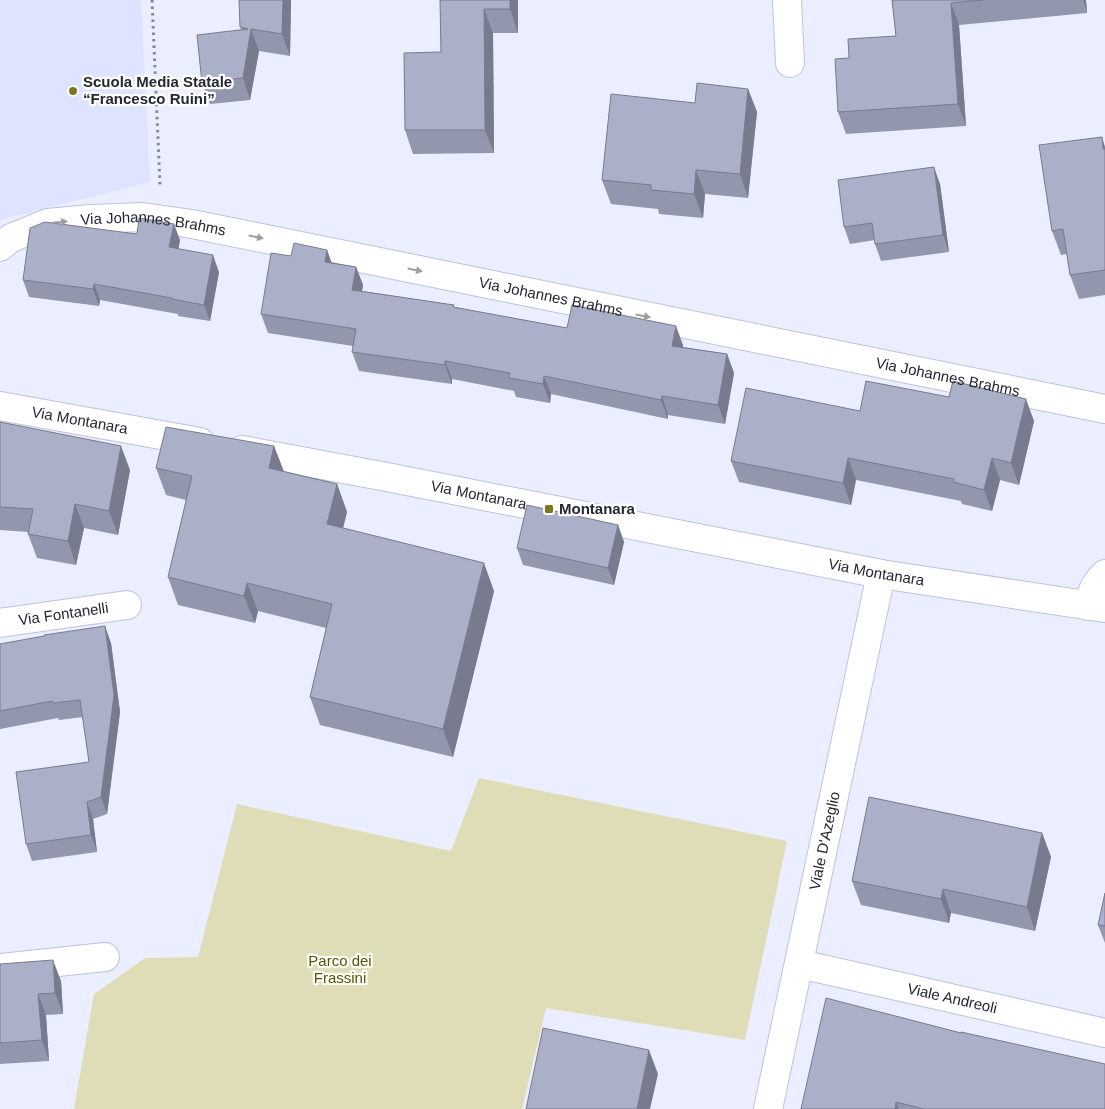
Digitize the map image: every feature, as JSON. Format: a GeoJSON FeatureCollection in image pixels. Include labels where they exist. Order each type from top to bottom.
{"type":"FeatureCollection","features":[{"type":"Feature","properties":{"kind":"street"},"geometry":{"type":"LineString","coordinates":[[787,0],[790,63]]}},
{"type":"Feature","properties":{"kind":"street","name":"Via Johannes Brahms"},"geometry":{"type":"LineString","coordinates":[[0,247],[11,238],[48,223],[143,217],[192,224],[1105,409]]}},
{"type":"Feature","properties":{"kind":"street","name":"Via Montanara"},"geometry":{"type":"LineString","coordinates":[[3,403],[881,574],[1096,607]]}},
{"type":"Feature","properties":{"kind":"street","name":"Viale D'Azeglio"},"geometry":{"type":"LineString","coordinates":[[768,1109],[881,574]]}},
{"type":"Feature","properties":{"kind":"street"},"geometry":{"type":"LineString","coordinates":[[1096,607],[1092,591],[1097,581],[1105,574]]}},
{"type":"Feature","properties":{"kind":"street","name":"Via Fontanelli"},"geometry":{"type":"LineString","coordinates":[[0,623],[127,605]]}},
{"type":"Feature","properties":{"kind":"street"},"geometry":{"type":"LineString","coordinates":[[0,968],[105,957]]}},
{"type":"Feature","properties":{"kind":"street","name":"Viale Andreoli"},"geometry":{"type":"LineString","coordinates":[[800,964],[1105,1033]]}},
{"type":"Feature","properties":{"kind":"path"},"geometry":{"type":"LineString","coordinates":[[152,0],[162,220]]}},
{"type":"Feature","properties":{"kind":"shaded area","name":"Scuola Media Statale “Francesco Ruini”"},"geometry":{"type":"Polygon","coordinates":[[[0,0],[141,0],[150,182],[0,220],[0,0]]]}},
{"type":"Feature","properties":{"kind":"green space","name":"Parco dei Frassini"},"geometry":{"type":"Polygon","coordinates":[[[479,778],[787,841],[745,1040],[546,1008],[522,1109],[74,1109],[94,994],[145,958],[198,957],[237,804],[451,851],[479,778]]]}},
{"type":"Feature","properties":{"kind":"building"},"geometry":{"type":"Polygon","coordinates":[[[239,0],[283,0],[282,34],[251,29],[243,78],[202,83],[197,35],[248,29],[240,27],[239,0]]]}},
{"type":"Feature","properties":{"kind":"building"},"geometry":{"type":"Polygon","coordinates":[[[440,0],[510,0],[510,9],[484,9],[485,130],[405,130],[404,53],[441,52],[440,0]]]}},
{"type":"Feature","properties":{"kind":"building"},"geometry":{"type":"Polygon","coordinates":[[[892,0],[983,0],[951,3],[958,104],[838,112],[835,59],[849,58],[848,39],[896,36],[892,0]]]}},
{"type":"Feature","properties":{"kind":"building"},"geometry":{"type":"Polygon","coordinates":[[[697,83],[748,89],[740,174],[696,170],[694,194],[651,190],[651,185],[602,180],[611,94],[695,103],[697,83]]]}},
{"type":"Feature","properties":{"kind":"building"},"geometry":{"type":"Polygon","coordinates":[[[1102,137],[1103,149],[1105,149],[1105,270],[1070,275],[1063,229],[1052,231],[1039,145],[1102,137]]]}},
{"type":"Feature","properties":{"kind":"building"},"geometry":{"type":"Polygon","coordinates":[[[934,167],[943,235],[875,244],[872,223],[844,227],[838,180],[934,167]]]}},
{"type":"Feature","properties":{"kind":"building"},"geometry":{"type":"Polygon","coordinates":[[[139,218],[174,224],[169,247],[213,255],[204,305],[94,284],[93,289],[23,280],[30,228],[45,222],[137,234],[139,218]]]}},
{"type":"Feature","properties":{"kind":"building"},"geometry":{"type":"Polygon","coordinates":[[[294,243],[327,250],[325,262],[356,267],[352,290],[454,305],[453,307],[567,328],[572,305],[676,326],[672,346],[727,354],[718,405],[662,396],[661,400],[544,376],[543,384],[509,378],[510,373],[445,361],[445,365],[352,352],[356,329],[261,314],[271,253],[291,256],[294,243]]]}},
{"type":"Feature","properties":{"kind":"building"},"geometry":{"type":"Polygon","coordinates":[[[866,381],[949,397],[953,381],[1026,399],[1011,463],[992,458],[984,490],[954,482],[954,479],[848,458],[843,483],[731,461],[746,388],[860,411],[866,381]]]}},
{"type":"Feature","properties":{"kind":"building"},"geometry":{"type":"Polygon","coordinates":[[[0,422],[121,446],[109,511],[75,504],[68,541],[28,534],[33,509],[0,507],[0,422]]]}},
{"type":"Feature","properties":{"kind":"building"},"geometry":{"type":"Polygon","coordinates":[[[166,427],[274,446],[269,468],[337,484],[327,524],[484,563],[443,729],[310,697],[332,604],[247,583],[244,596],[168,577],[192,476],[156,468],[166,427]]]}},
{"type":"Feature","properties":{"kind":"building"},"geometry":{"type":"Polygon","coordinates":[[[527,505],[618,525],[608,568],[517,548],[527,505]]]}},
{"type":"Feature","properties":{"kind":"building"},"geometry":{"type":"Polygon","coordinates":[[[105,626],[114,695],[101,797],[87,802],[91,835],[26,844],[16,772],[89,762],[80,700],[53,703],[52,701],[0,711],[0,644],[105,626]]]}},
{"type":"Feature","properties":{"kind":"building"},"geometry":{"type":"Polygon","coordinates":[[[869,797],[1042,833],[1027,907],[943,889],[941,899],[852,881],[869,797]]]}},
{"type":"Feature","properties":{"kind":"building"},"geometry":{"type":"Polygon","coordinates":[[[1105,893],[1105,926],[1098,925],[1105,893]]]}},
{"type":"Feature","properties":{"kind":"building"},"geometry":{"type":"Polygon","coordinates":[[[53,960],[55,993],[38,994],[42,1040],[0,1043],[0,964],[53,960]]]}},
{"type":"Feature","properties":{"kind":"building"},"geometry":{"type":"Polygon","coordinates":[[[826,998],[961,1033],[1105,1064],[1105,1109],[924,1109],[896,1102],[895,1109],[801,1109],[826,998]]]}},
{"type":"Feature","properties":{"kind":"building"},"geometry":{"type":"Polygon","coordinates":[[[543,1028],[649,1050],[637,1109],[526,1109],[543,1028]]]}},
{"type":"Feature","properties":{"kind":"place","name":"Scuola Media Statale “Francesco Ruini”"},"geometry":{"type":"Point","coordinates":[73,91]}},
{"type":"Feature","properties":{"kind":"place","name":"Montanara"},"geometry":{"type":"Point","coordinates":[549,509]}}]}
